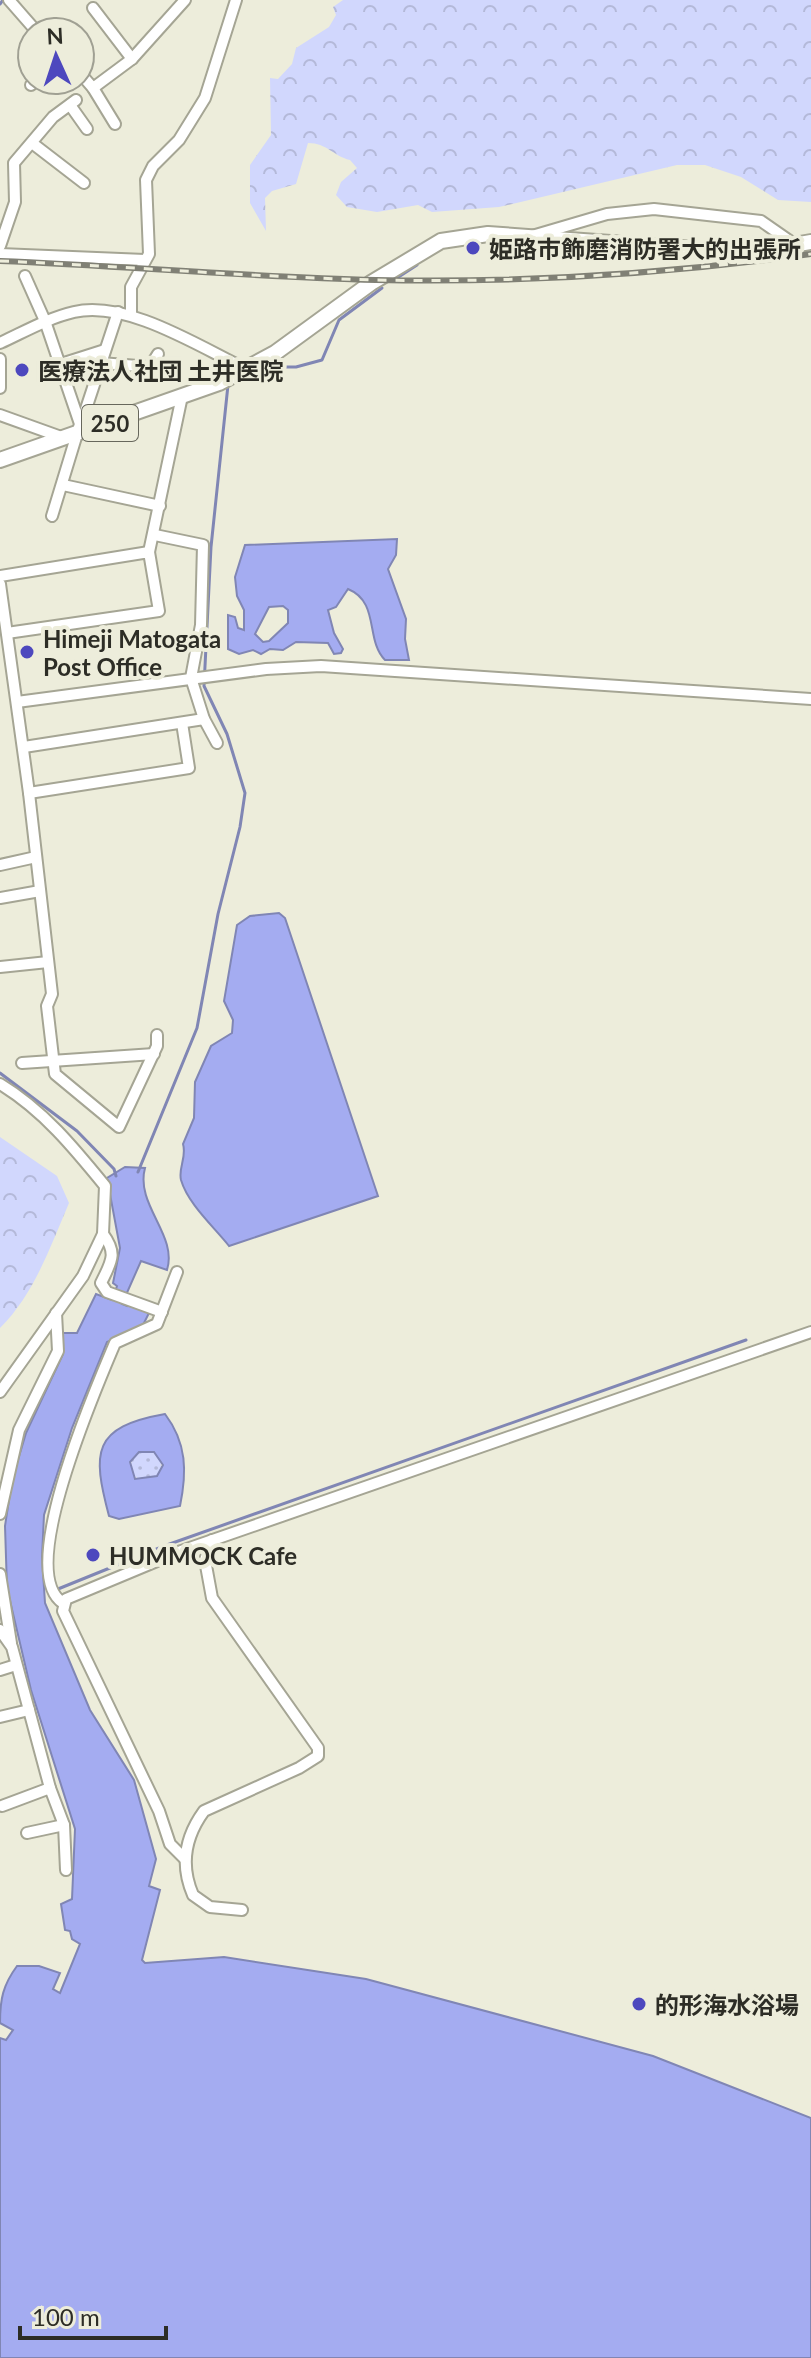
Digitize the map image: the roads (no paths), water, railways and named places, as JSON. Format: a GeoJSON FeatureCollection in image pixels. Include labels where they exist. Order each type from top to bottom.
{"type":"FeatureCollection","features":[{"type":"Feature","properties":{"kind":"highway","name":"250"},"geometry":{"type":"LineString","coordinates":[[0,460],[219,383],[275,353],[371,283],[441,241],[488,234],[748,253],[804,244]]}},
{"type":"Feature","properties":{"kind":"street"},"geometry":{"type":"LineString","coordinates":[[0,7],[7,0],[22,16]]}},
{"type":"Feature","properties":{"kind":"street"},"geometry":{"type":"LineString","coordinates":[[96,86],[132,59],[185,0]]}},
{"type":"Feature","properties":{"kind":"street"},"geometry":{"type":"LineString","coordinates":[[131,315],[131,287],[145,260],[150,230],[144,202],[146,180],[153,166],[179,140],[205,98],[236,0]]}},
{"type":"Feature","properties":{"kind":"street"},"geometry":{"type":"LineString","coordinates":[[93,8],[132,59]]}},
{"type":"Feature","properties":{"kind":"street"},"geometry":{"type":"LineString","coordinates":[[96,93],[115,124]]}},
{"type":"Feature","properties":{"kind":"street"},"geometry":{"type":"LineString","coordinates":[[0,246],[15,202],[14,163],[53,117],[73,102],[87,129]]}},
{"type":"Feature","properties":{"kind":"street"},"geometry":{"type":"LineString","coordinates":[[32,143],[84,183]]}},
{"type":"Feature","properties":{"kind":"street"},"geometry":{"type":"LineString","coordinates":[[530,237],[607,214],[654,209],[761,221],[804,244]]}},
{"type":"Feature","properties":{"kind":"street"},"geometry":{"type":"LineString","coordinates":[[0,254],[145,260]]}},
{"type":"Feature","properties":{"kind":"street"},"geometry":{"type":"LineString","coordinates":[[25,276],[61,364],[74,432]]}},
{"type":"Feature","properties":{"kind":"street"},"geometry":{"type":"LineString","coordinates":[[0,343],[45,321],[75,311],[118,312],[131,315],[242,371]]}},
{"type":"Feature","properties":{"kind":"street"},"geometry":{"type":"LineString","coordinates":[[52,516],[63,485],[74,432],[118,312]]}},
{"type":"Feature","properties":{"kind":"street"},"geometry":{"type":"LineString","coordinates":[[61,364],[105,350]]}},
{"type":"Feature","properties":{"kind":"street"},"geometry":{"type":"LineString","coordinates":[[101,363],[150,367],[158,354]]}},
{"type":"Feature","properties":{"kind":"street"},"geometry":{"type":"LineString","coordinates":[[0,359],[0,388]]}},
{"type":"Feature","properties":{"kind":"street"},"geometry":{"type":"LineString","coordinates":[[7,633],[159,611],[149,552],[182,396]]}},
{"type":"Feature","properties":{"kind":"street"},"geometry":{"type":"LineString","coordinates":[[0,415],[74,432]]}},
{"type":"Feature","properties":{"kind":"street"},"geometry":{"type":"LineString","coordinates":[[63,485],[160,506]]}},
{"type":"Feature","properties":{"kind":"street"},"geometry":{"type":"LineString","coordinates":[[155,535],[203,545],[200,677],[204,719],[217,743]]}},
{"type":"Feature","properties":{"kind":"street"},"geometry":{"type":"LineString","coordinates":[[0,576],[149,552]]}},
{"type":"Feature","properties":{"kind":"street"},"geometry":{"type":"LineString","coordinates":[[0,584],[2,619],[7,633],[24,747],[52,994],[47,1006],[55,1074],[119,1127],[154,1054],[157,1035]]}},
{"type":"Feature","properties":{"kind":"street"},"geometry":{"type":"LineString","coordinates":[[17,702],[200,677],[321,666],[811,699]]}},
{"type":"Feature","properties":{"kind":"street"},"geometry":{"type":"LineString","coordinates":[[24,747],[204,719]]}},
{"type":"Feature","properties":{"kind":"street"},"geometry":{"type":"LineString","coordinates":[[29,793],[189,768],[182,723]]}},
{"type":"Feature","properties":{"kind":"street"},"geometry":{"type":"LineString","coordinates":[[0,865],[36,857]]}},
{"type":"Feature","properties":{"kind":"street"},"geometry":{"type":"LineString","coordinates":[[0,898],[40,891]]}},
{"type":"Feature","properties":{"kind":"street"},"geometry":{"type":"LineString","coordinates":[[0,967],[48,962]]}},
{"type":"Feature","properties":{"kind":"street"},"geometry":{"type":"LineString","coordinates":[[22,1063],[154,1054]]}},
{"type":"Feature","properties":{"kind":"street"},"geometry":{"type":"LineString","coordinates":[[0,1084],[23,1098],[66,1139],[105,1186],[103,1234],[83,1276],[0,1392]]}},
{"type":"Feature","properties":{"kind":"street"},"geometry":{"type":"LineString","coordinates":[[103,1234],[113,1247],[114,1257],[101,1283],[107,1292],[162,1312]]}},
{"type":"Feature","properties":{"kind":"street"},"geometry":{"type":"LineString","coordinates":[[63,1603],[56,1599],[50,1580],[49,1551],[55,1506],[115,1343],[157,1324],[177,1272]]}},
{"type":"Feature","properties":{"kind":"street"},"geometry":{"type":"LineString","coordinates":[[0,1514],[4,1468],[58,1351],[56,1313]]}},
{"type":"Feature","properties":{"kind":"street"},"geometry":{"type":"LineString","coordinates":[[185,1859],[170,1844],[159,1811],[63,1611],[66,1599],[212,1540],[811,1332]]}},
{"type":"Feature","properties":{"kind":"street"},"geometry":{"type":"LineString","coordinates":[[212,1540],[205,1560],[212,1598],[313,1738],[318,1756],[299,1768],[204,1811],[188,1839],[185,1859],[193,1895],[210,1907],[242,1910]]}},
{"type":"Feature","properties":{"kind":"street"},"geometry":{"type":"LineString","coordinates":[[0,1574],[16,1665],[50,1788],[64,1825],[66,1870]]}},
{"type":"Feature","properties":{"kind":"street"},"geometry":{"type":"LineString","coordinates":[[0,1630],[12,1647]]}},
{"type":"Feature","properties":{"kind":"street"},"geometry":{"type":"LineString","coordinates":[[0,1670],[16,1665]]}},
{"type":"Feature","properties":{"kind":"street"},"geometry":{"type":"LineString","coordinates":[[0,1717],[29,1710]]}},
{"type":"Feature","properties":{"kind":"street"},"geometry":{"type":"LineString","coordinates":[[2,1806],[50,1788]]}},
{"type":"Feature","properties":{"kind":"street"},"geometry":{"type":"LineString","coordinates":[[27,1833],[64,1825]]}},
{"type":"Feature","properties":{"kind":"water"},"geometry":{"type":"Polygon","coordinates":[[[397,539],[396,555],[388,569],[406,619],[405,639],[409,660],[385,660],[375,642],[364,603],[348,589],[336,607],[328,610],[334,633],[343,649],[341,653],[334,654],[328,643],[296,642],[283,650],[270,649],[261,654],[253,650],[239,654],[228,649],[228,615],[235,617],[238,628],[244,630],[244,610],[237,596],[235,577],[245,545],[397,539]],[[283,606],[269,607],[255,634],[263,642],[269,641],[288,623],[288,610],[283,606]]]}},
{"type":"Feature","properties":{"kind":"water"},"geometry":{"type":"Polygon","coordinates":[[[279,913],[285,918],[378,1196],[229,1246],[184,1189],[180,1176],[183,1144],[194,1118],[195,1082],[211,1046],[232,1033],[233,1020],[224,1001],[237,925],[250,916],[279,913]]]}},
{"type":"Feature","properties":{"kind":"water"},"geometry":{"type":"Polygon","coordinates":[[[125,1167],[145,1168],[146,1195],[167,1244],[167,1270],[141,1261],[122,1304],[127,1306],[129,1302],[150,1311],[142,1327],[107,1342],[72,1428],[44,1515],[42,1557],[45,1603],[90,1710],[134,1780],[156,1859],[149,1886],[160,1890],[142,1960],[145,1963],[224,1957],[366,1979],[653,2056],[811,2118],[811,2358],[0,2358],[0,2038],[6,2040],[13,2030],[0,2023],[2,1999],[5,1986],[17,1966],[39,1966],[60,1973],[53,1989],[60,1993],[80,1944],[72,1939],[70,1931],[65,1930],[61,1904],[72,1899],[75,1829],[31,1690],[7,1588],[5,1526],[12,1480],[26,1433],[63,1354],[62,1333],[77,1333],[96,1294],[112,1300],[117,1286],[113,1283],[120,1248],[107,1178],[125,1167]]]}},
{"type":"Feature","properties":{"kind":"water"},"geometry":{"type":"Polygon","coordinates":[[[165,1414],[178,1436],[184,1470],[180,1506],[119,1519],[109,1516],[100,1475],[100,1459],[103,1446],[111,1435],[141,1419],[165,1414]],[[139,1452],[130,1462],[135,1479],[157,1476],[163,1465],[154,1452],[139,1452]]]}},
{"type":"Feature","properties":{"kind":"waterway"},"geometry":{"type":"LineString","coordinates":[[0,4],[3,0]]}},
{"type":"Feature","properties":{"kind":"waterway"},"geometry":{"type":"LineString","coordinates":[[397,278],[417,265]]}},
{"type":"Feature","properties":{"kind":"waterway"},"geometry":{"type":"LineString","coordinates":[[260,367],[296,367],[322,360],[339,320],[382,288]]}},
{"type":"Feature","properties":{"kind":"waterway"},"geometry":{"type":"LineString","coordinates":[[138,1172],[197,1028],[245,793],[227,734],[204,686],[211,547],[228,385]]}},
{"type":"Feature","properties":{"kind":"waterway"},"geometry":{"type":"LineString","coordinates":[[0,1073],[77,1131],[114,1169],[116,1176]]}},
{"type":"Feature","properties":{"kind":"waterway"},"geometry":{"type":"LineString","coordinates":[[58,1589],[164,1546],[746,1340]]}},
{"type":"Feature","properties":{"kind":"railway"},"geometry":{"type":"LineString","coordinates":[[0,261],[431,281],[594,276],[811,254]]}},
{"type":"Feature","properties":{"kind":"place","name":"姫路市飾磨消防署大的出張所"},"geometry":{"type":"Point","coordinates":[473,248]}},
{"type":"Feature","properties":{"kind":"place","name":"医療法人社団 土井医院"},"geometry":{"type":"Point","coordinates":[22,370]}},
{"type":"Feature","properties":{"kind":"place","name":"Himeji Matogata Post Office"},"geometry":{"type":"Point","coordinates":[27,652]}},
{"type":"Feature","properties":{"kind":"place","name":"HUMMOCK Cafe"},"geometry":{"type":"Point","coordinates":[93,1555]}},
{"type":"Feature","properties":{"kind":"place","name":"的形海水浴場"},"geometry":{"type":"Point","coordinates":[639,2004]}}]}
